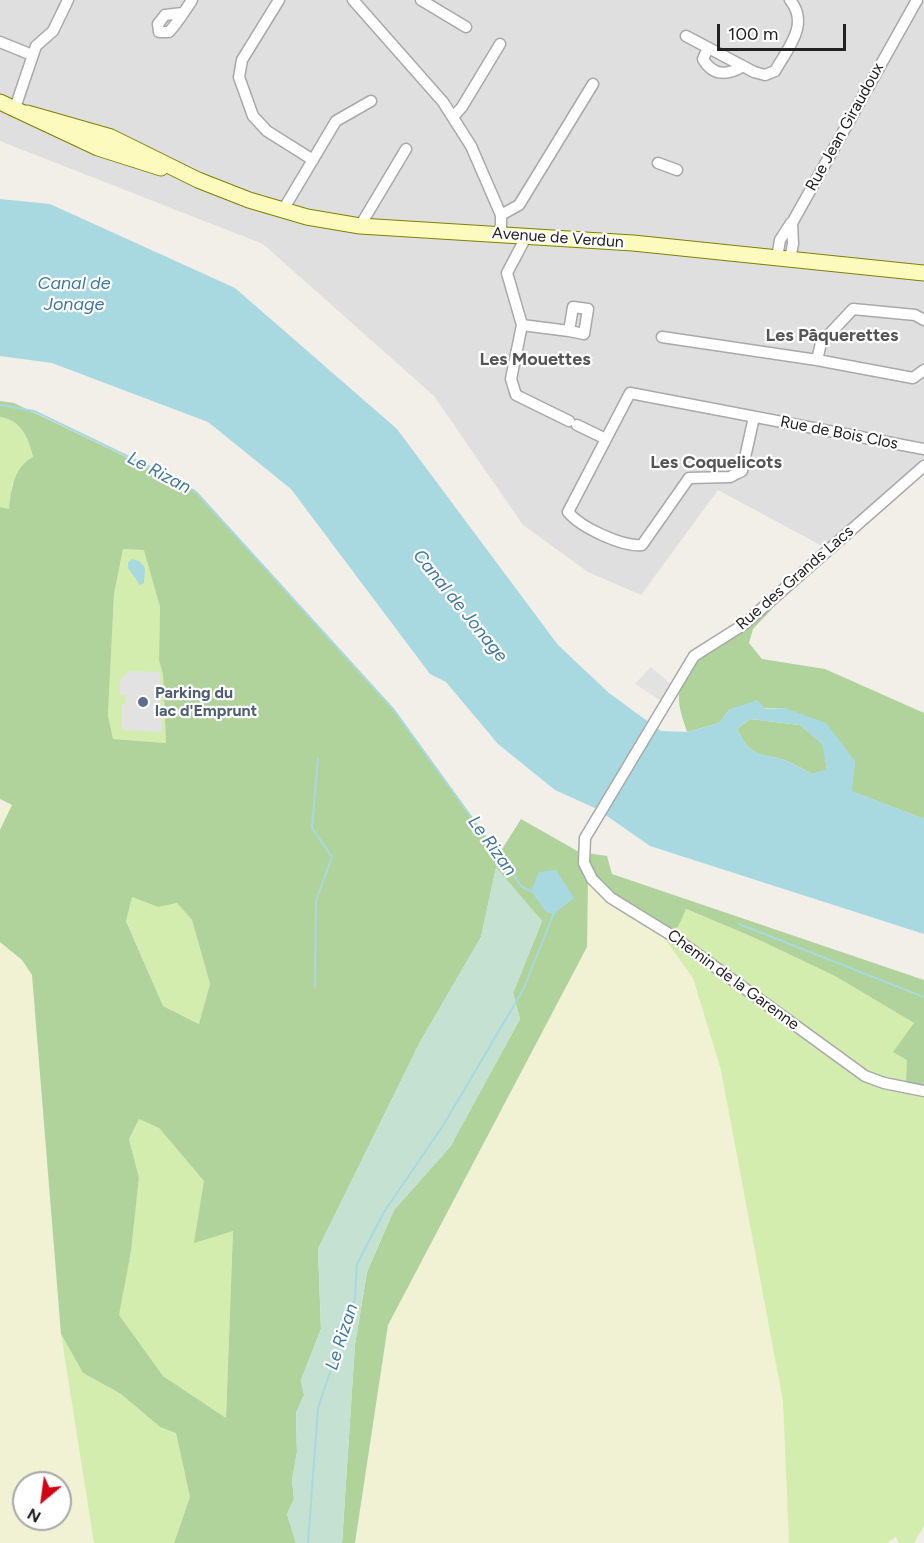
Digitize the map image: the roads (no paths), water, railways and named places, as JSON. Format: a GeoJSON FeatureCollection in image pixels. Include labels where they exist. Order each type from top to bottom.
{"type":"FeatureCollection","features":[{"type":"Feature","properties":{"kind":"main road","name":"Avenue de Verdun"},"geometry":{"type":"LineString","coordinates":[[0,102],[98,148],[198,180],[249,200],[283,210],[360,226],[633,243],[924,273]]}},
{"type":"Feature","properties":{"kind":"street"},"geometry":{"type":"LineString","coordinates":[[21,111],[32,55],[36,46],[53,31],[68,0]]}},
{"type":"Feature","properties":{"kind":"street"},"geometry":{"type":"LineString","coordinates":[[183,13],[192,0]]}},
{"type":"Feature","properties":{"kind":"street"},"geometry":{"type":"LineString","coordinates":[[279,0],[242,60],[240,77],[253,116],[267,131],[313,160]]}},
{"type":"Feature","properties":{"kind":"street"},"geometry":{"type":"LineString","coordinates":[[353,0],[411,63],[453,117],[471,146],[501,215],[501,234]]}},
{"type":"Feature","properties":{"kind":"street"},"geometry":{"type":"LineString","coordinates":[[421,0],[466,27]]}},
{"type":"Feature","properties":{"kind":"street"},"geometry":{"type":"LineString","coordinates":[[686,36],[765,75],[775,71],[800,25],[799,13],[790,0]]}},
{"type":"Feature","properties":{"kind":"street","name":"Rue Jean Giraudoux"},"geometry":{"type":"LineString","coordinates":[[784,259],[780,240],[792,223],[917,0]]}},
{"type":"Feature","properties":{"kind":"street"},"geometry":{"type":"LineString","coordinates":[[0,42],[32,55]]}},
{"type":"Feature","properties":{"kind":"street"},"geometry":{"type":"LineString","coordinates":[[453,117],[462,107],[500,44]]}},
{"type":"Feature","properties":{"kind":"street"},"geometry":{"type":"LineString","coordinates":[[708,48],[703,59],[705,63],[722,74],[730,74],[743,66]]}},
{"type":"Feature","properties":{"kind":"street"},"geometry":{"type":"LineString","coordinates":[[501,215],[519,205],[592,84]]}},
{"type":"Feature","properties":{"kind":"street"},"geometry":{"type":"LineString","coordinates":[[283,210],[336,121],[371,101]]}},
{"type":"Feature","properties":{"kind":"street"},"geometry":{"type":"LineString","coordinates":[[360,226],[406,149]]}},
{"type":"Feature","properties":{"kind":"street"},"geometry":{"type":"LineString","coordinates":[[658,163],[677,170]]}},
{"type":"Feature","properties":{"kind":"street"},"geometry":{"type":"LineString","coordinates":[[526,237],[507,273],[522,325],[511,379],[516,395],[606,439]]}},
{"type":"Feature","properties":{"kind":"street"},"geometry":{"type":"LineString","coordinates":[[817,360],[821,343],[853,309],[915,315],[924,320]]}},
{"type":"Feature","properties":{"kind":"street"},"geometry":{"type":"LineString","coordinates":[[522,325],[569,331]]}},
{"type":"Feature","properties":{"kind":"street"},"geometry":{"type":"LineString","coordinates":[[662,337],[817,360],[913,378],[924,370]]}},
{"type":"Feature","properties":{"kind":"street","name":"Rue de Bois Clos"},"geometry":{"type":"LineString","coordinates":[[754,417],[742,471],[730,477],[689,478],[642,545],[631,546],[576,522],[568,512],[630,393],[924,449]]}},
{"type":"Feature","properties":{"kind":"street","name":"Rue des Grands Lacs"},"geometry":{"type":"LineString","coordinates":[[589,832],[694,656],[743,625],[924,466]]}},
{"type":"Feature","properties":{"kind":"street","name":"Chemin de la Garenne"},"geometry":{"type":"LineString","coordinates":[[589,832],[583,849],[584,863],[592,879],[611,898],[671,935],[865,1076],[884,1083],[924,1091]]}},
{"type":"Feature","properties":{"kind":"water","name":"Canal de Jonage"},"geometry":{"type":"Polygon","coordinates":[[[0,199],[50,204],[235,288],[397,429],[558,645],[609,693],[661,731],[687,732],[719,723],[730,709],[758,700],[765,709],[785,708],[826,723],[855,761],[852,791],[924,819],[924,934],[650,846],[597,809],[555,790],[498,744],[446,682],[430,674],[291,489],[208,422],[52,363],[0,356],[0,199]],[[750,719],[737,729],[746,744],[754,751],[785,760],[812,774],[827,769],[822,744],[800,725],[750,719]]]}},
{"type":"Feature","properties":{"kind":"water"},"geometry":{"type":"Polygon","coordinates":[[[132,559],[139,561],[145,568],[144,583],[140,585],[128,568],[128,563],[132,559]]]}},
{"type":"Feature","properties":{"kind":"water"},"geometry":{"type":"Polygon","coordinates":[[[556,870],[574,898],[554,914],[546,912],[531,891],[539,872],[556,870]]]}},
{"type":"Feature","properties":{"kind":"waterway","name":"Le Rizan"},"geometry":{"type":"LineString","coordinates":[[0,405],[34,411],[181,482],[197,493],[393,709],[522,887],[533,892]]}},
{"type":"Feature","properties":{"kind":"waterway"},"geometry":{"type":"LineString","coordinates":[[315,987],[316,900],[332,857],[312,828],[318,758]]}},
{"type":"Feature","properties":{"kind":"waterway","name":"Le Rizan"},"geometry":{"type":"LineString","coordinates":[[308,1543],[318,1408],[355,1298],[357,1264],[384,1212],[444,1124],[523,990],[554,913]]}},
{"type":"Feature","properties":{"kind":"waterway"},"geometry":{"type":"LineString","coordinates":[[739,924],[924,997]]}},
{"type":"Feature","properties":{"kind":"place","name":"Parking du lac d'Emprunt"},"geometry":{"type":"Point","coordinates":[143,702]}},
{"type":"Feature","properties":{"kind":"district","name":"Les Pâquerettes"},"geometry":{"type":"Point","coordinates":[832,336]}},
{"type":"Feature","properties":{"kind":"district","name":"Les Mouettes"},"geometry":{"type":"Point","coordinates":[535,360]}},
{"type":"Feature","properties":{"kind":"district","name":"Les Coquelicots"},"geometry":{"type":"Point","coordinates":[716,463]}}]}
